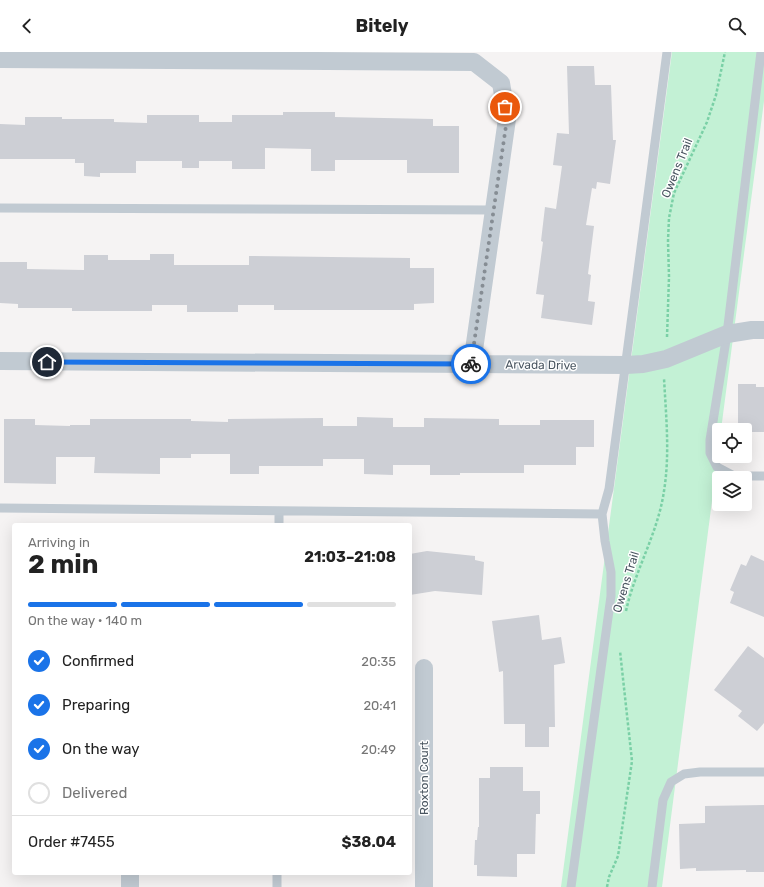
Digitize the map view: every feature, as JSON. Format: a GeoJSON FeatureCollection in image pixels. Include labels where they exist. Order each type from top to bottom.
{"type":"FeatureCollection","features":[{"type":"Feature","properties":{"kind":"street"},"geometry":{"type":"LineString","coordinates":[[0,59],[474,62],[501,83],[507,119],[472,364]]}},
{"type":"Feature","properties":{"kind":"street","name":"Arvada Drive"},"geometry":{"type":"LineString","coordinates":[[0,361],[626,365],[644,364],[666,359],[727,334],[752,330],[764,330]]}},
{"type":"Feature","properties":{"kind":"street","name":"Roxton Court"},"geometry":{"type":"LineString","coordinates":[[424,668],[424,887]]}},
{"type":"Feature","properties":{"kind":"street"},"geometry":{"type":"LineString","coordinates":[[130,875],[130,887]]}},
{"type":"Feature","properties":{"kind":"lane"},"geometry":{"type":"LineString","coordinates":[[571,887],[610,596],[611,572],[602,514],[609,489],[667,52]]}},
{"type":"Feature","properties":{"kind":"lane"},"geometry":{"type":"LineString","coordinates":[[761,52],[727,334],[710,440],[710,453],[717,467],[734,476],[764,476]]}},
{"type":"Feature","properties":{"kind":"lane"},"geometry":{"type":"LineString","coordinates":[[0,208],[494,210]]}},
{"type":"Feature","properties":{"kind":"lane"},"geometry":{"type":"LineString","coordinates":[[0,508],[602,514]]}},
{"type":"Feature","properties":{"kind":"lane"},"geometry":{"type":"LineString","coordinates":[[279,511],[279,523]]}},
{"type":"Feature","properties":{"kind":"lane"},"geometry":{"type":"LineString","coordinates":[[652,887],[663,800],[671,782],[684,774],[700,772],[764,772]]}},
{"type":"Feature","properties":{"kind":"lane"},"geometry":{"type":"LineString","coordinates":[[277,875],[277,887]]}},
{"type":"Feature","properties":{"kind":"path","name":"Owens Trail"},"geometry":{"type":"LineString","coordinates":[[667,342],[669,277],[668,241],[671,205],[674,193],[707,122],[716,95],[725,52]]}},
{"type":"Feature","properties":{"kind":"path","name":"Owens Trail"},"geometry":{"type":"LineString","coordinates":[[624,618],[630,592],[657,518],[664,492],[668,458],[664,377]]}},
{"type":"Feature","properties":{"kind":"path"},"geometry":{"type":"LineString","coordinates":[[607,887],[609,877],[618,856],[632,762],[620,648]]}},
{"type":"Feature","properties":{"kind":"green space"},"geometry":{"type":"Polygon","coordinates":[[[672,52],[764,52],[764,101],[722,423],[712,423],[712,463],[717,463],[716,471],[712,471],[712,501],[662,887],[561,887],[672,52]]]}},
{"type":"Feature","properties":{"kind":"building"},"geometry":{"type":"Polygon","coordinates":[[[567,66],[594,66],[595,85],[611,85],[613,140],[616,140],[610,184],[597,182],[596,189],[592,188],[586,225],[594,226],[588,274],[591,275],[588,301],[595,302],[592,325],[541,318],[544,295],[536,294],[543,242],[541,241],[545,207],[556,209],[562,166],[553,165],[557,133],[569,134],[567,66]]]}},
{"type":"Feature","properties":{"kind":"building"},"geometry":{"type":"Polygon","coordinates":[[[283,112],[335,112],[335,117],[433,119],[433,126],[459,126],[459,173],[407,173],[407,160],[335,160],[335,171],[311,171],[311,149],[265,148],[265,169],[232,169],[232,161],[199,161],[199,168],[182,168],[182,161],[136,161],[136,173],[100,173],[100,177],[84,176],[84,163],[75,163],[75,159],[0,159],[0,124],[25,125],[25,117],[114,119],[114,122],[147,123],[147,115],[199,115],[199,122],[232,122],[232,115],[283,115],[283,112]]]}},
{"type":"Feature","properties":{"kind":"building"},"geometry":{"type":"Polygon","coordinates":[[[150,254],[174,254],[174,265],[249,265],[249,256],[410,258],[410,268],[434,268],[434,303],[414,304],[414,310],[274,310],[274,305],[238,305],[238,312],[187,312],[187,305],[152,305],[152,311],[72,311],[72,308],[18,308],[18,304],[0,303],[0,262],[27,262],[27,269],[84,270],[84,255],[108,255],[108,260],[150,260],[150,254]]]}},
{"type":"Feature","properties":{"kind":"building"},"geometry":{"type":"Polygon","coordinates":[[[738,384],[756,384],[756,387],[764,387],[764,432],[752,432],[752,423],[738,423],[738,384]]]}},
{"type":"Feature","properties":{"kind":"building"},"geometry":{"type":"Polygon","coordinates":[[[357,417],[393,418],[393,427],[424,427],[424,418],[499,419],[499,425],[540,425],[540,420],[594,420],[594,447],[576,447],[576,465],[524,465],[524,473],[460,473],[460,475],[430,475],[430,465],[393,465],[393,475],[364,474],[364,459],[323,459],[323,466],[259,466],[259,474],[230,474],[230,454],[191,454],[191,458],[160,458],[160,474],[94,473],[95,457],[56,457],[56,484],[4,483],[4,419],[35,419],[35,425],[70,426],[90,425],[90,419],[191,419],[191,421],[228,422],[228,419],[323,418],[323,426],[357,426],[357,417]]]}},
{"type":"Feature","properties":{"kind":"building"},"geometry":{"type":"Polygon","coordinates":[[[427,551],[475,556],[475,560],[484,562],[482,595],[435,591],[412,595],[412,554],[427,551]]]}},
{"type":"Feature","properties":{"kind":"building"},"geometry":{"type":"Polygon","coordinates":[[[751,555],[764,561],[764,617],[730,603],[734,592],[730,590],[741,564],[746,566],[751,555]]]}},
{"type":"Feature","properties":{"kind":"building"},"geometry":{"type":"Polygon","coordinates":[[[539,615],[542,640],[561,637],[565,663],[554,665],[555,727],[549,727],[549,747],[525,747],[525,724],[504,724],[503,671],[499,672],[492,621],[539,615]]]}},
{"type":"Feature","properties":{"kind":"building"},"geometry":{"type":"Polygon","coordinates":[[[748,646],[764,658],[764,723],[757,731],[738,716],[742,711],[714,690],[748,646]]]}},
{"type":"Feature","properties":{"kind":"building"},"geometry":{"type":"Polygon","coordinates":[[[490,767],[523,767],[523,791],[540,791],[540,814],[536,814],[535,854],[517,854],[517,877],[477,876],[477,865],[474,865],[475,840],[477,840],[479,827],[479,778],[490,778],[490,767]]]}},
{"type":"Feature","properties":{"kind":"building"},"geometry":{"type":"Polygon","coordinates":[[[764,805],[764,872],[746,872],[746,870],[696,871],[696,868],[680,869],[679,824],[705,823],[705,806],[764,805]]]}},
{"type":"Feature","properties":{"kind":"way so far"},"geometry":{"type":"LineString","coordinates":[[471,364],[507,119],[505,107]]}},
{"type":"Feature","properties":{"kind":"route"},"geometry":{"type":"LineString","coordinates":[[47,362],[471,364]]}}]}
